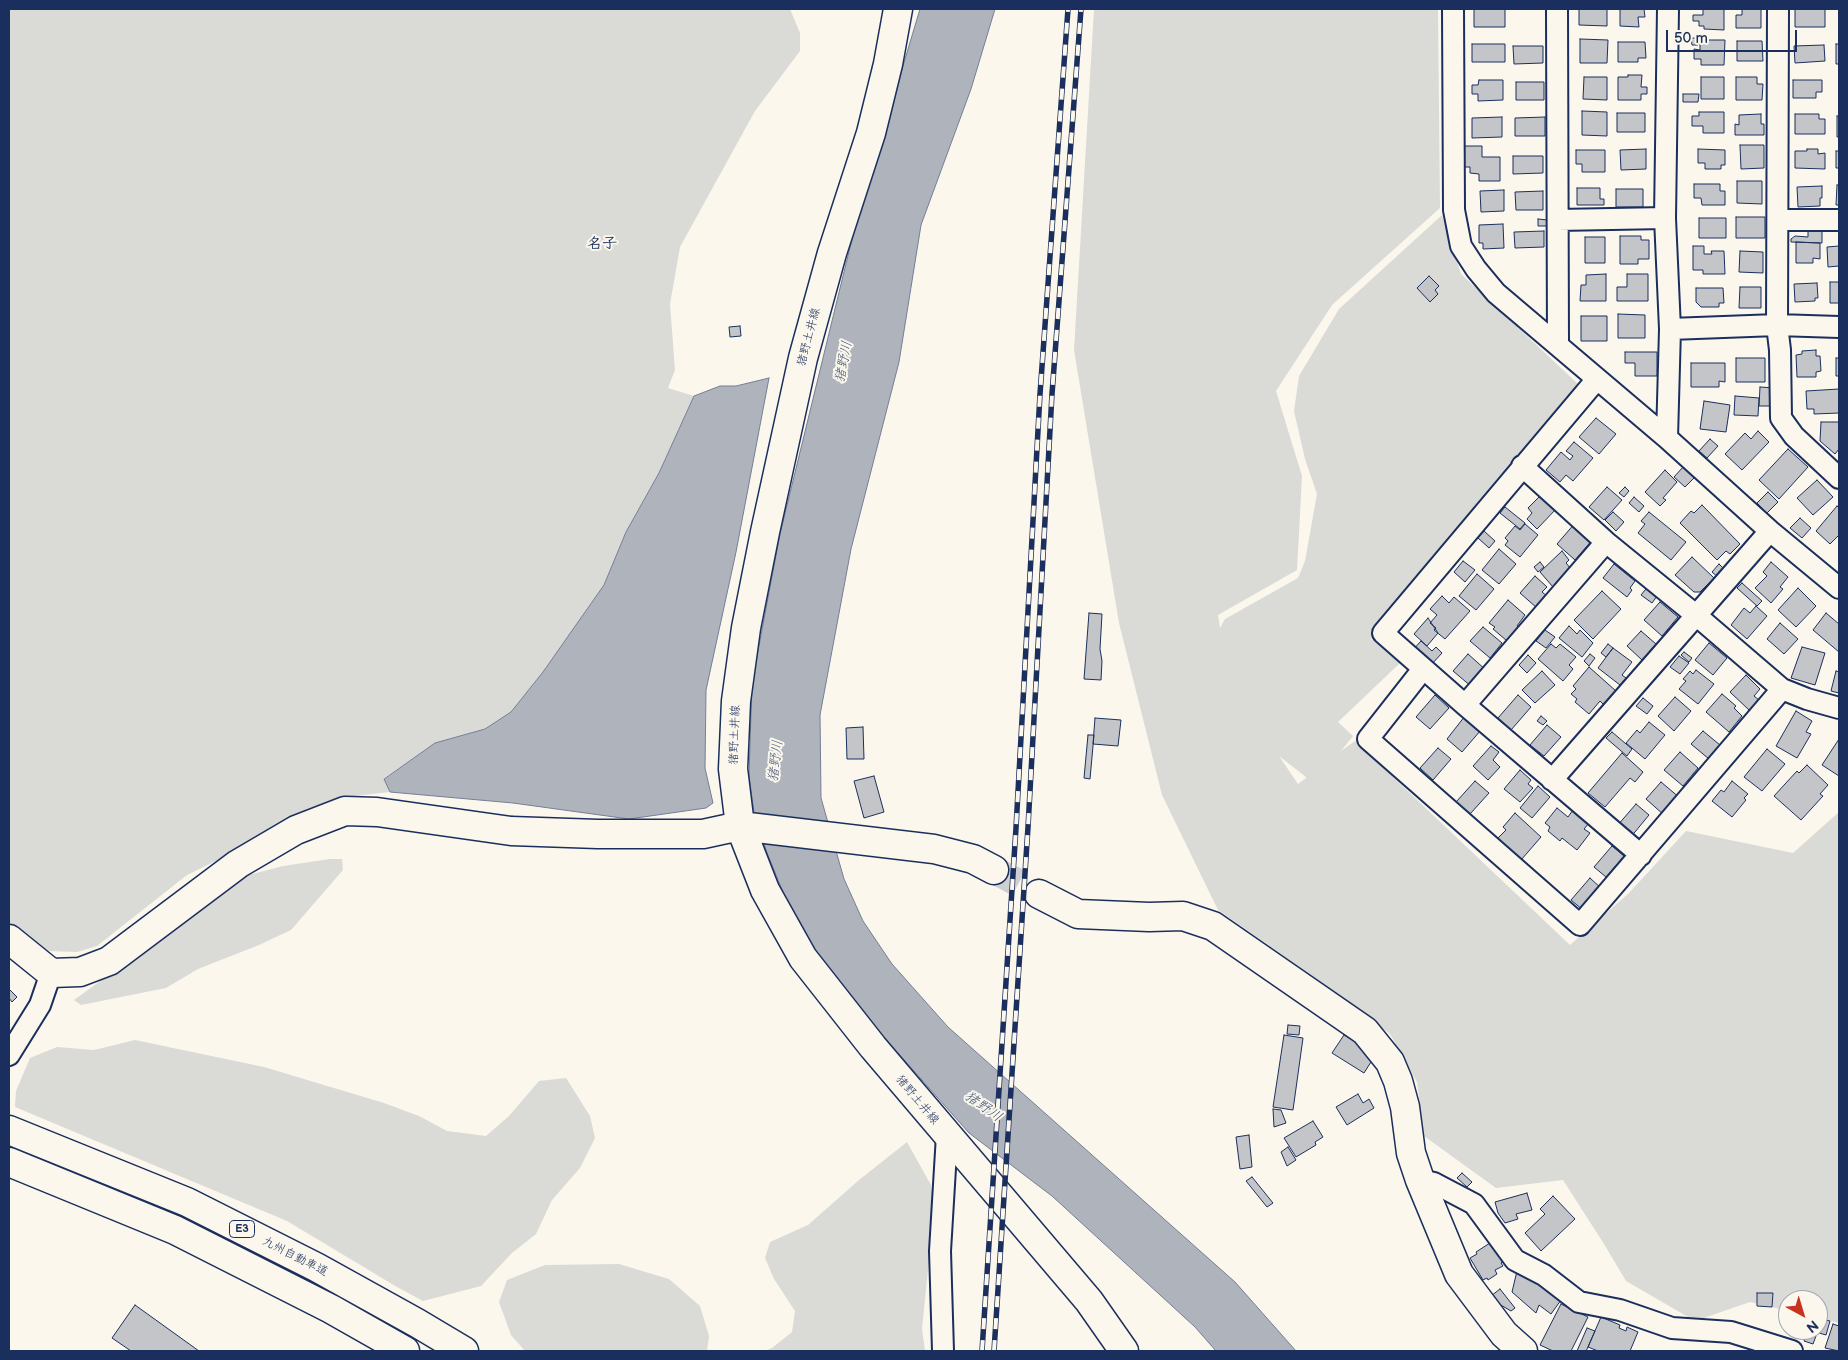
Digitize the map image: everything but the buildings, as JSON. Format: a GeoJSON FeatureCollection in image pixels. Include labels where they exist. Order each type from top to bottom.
{"type":"FeatureCollection","features":[{"type":"Feature","properties":{"kind":"main road","name":"猪野土井線"},"geometry":{"type":"LineString","coordinates":[[898,9],[888,64],[871,133],[832,253],[803,358],[746,628],[736,701],[734,759],[752,828],[764,890],[803,958],[873,1047],[1089,1301],[1124,1351]]}},
{"type":"Feature","properties":{"kind":"main road"},"geometry":{"type":"LineString","coordinates":[[9,939],[51,973],[80,972],[109,960],[238,864],[296,830],[345,811],[377,812],[511,831],[598,834],[703,834],[752,828],[934,849],[973,859],[994,870]]}},
{"type":"Feature","properties":{"kind":"main road"},"geometry":{"type":"LineString","coordinates":[[1039,894],[1078,914],[1149,917],[1183,916],[1213,926],[1365,1031],[1390,1062],[1398,1081],[1405,1107],[1412,1153],[1420,1180],[1459,1274],[1504,1334],[1523,1351]]}},
{"type":"Feature","properties":{"kind":"main road","name":"九州自動車道"},"geometry":{"type":"LineString","coordinates":[[9,1130],[187,1202],[316,1267],[464,1351]]}},
{"type":"Feature","properties":{"kind":"main road","name":"E3"},"geometry":{"type":"LineString","coordinates":[[9,1162],[175,1230],[331,1308],[405,1351]]}},
{"type":"Feature","properties":{"kind":"street"},"geometry":{"type":"LineString","coordinates":[[1453,9],[1454,210],[1461,246],[1476,269],[1496,293],[1667,438],[1770,530],[1839,588]]}},
{"type":"Feature","properties":{"kind":"street"},"geometry":{"type":"LineString","coordinates":[[1556,9],[1558,345]]}},
{"type":"Feature","properties":{"kind":"street"},"geometry":{"type":"LineString","coordinates":[[1667,438],[1670,329],[1666,218],[1668,9]]}},
{"type":"Feature","properties":{"kind":"street"},"geometry":{"type":"LineString","coordinates":[[1778,9],[1776,325],[1780,350],[1781,418],[1794,436],[1839,478]]}},
{"type":"Feature","properties":{"kind":"street"},"geometry":{"type":"LineString","coordinates":[[1558,220],[1666,218]]}},
{"type":"Feature","properties":{"kind":"street"},"geometry":{"type":"LineString","coordinates":[[1778,220],[1839,220]]}},
{"type":"Feature","properties":{"kind":"street"},"geometry":{"type":"LineString","coordinates":[[1670,329],[1776,325],[1839,327]]}},
{"type":"Feature","properties":{"kind":"street"},"geometry":{"type":"LineString","coordinates":[[1596,379],[1383,633],[1465,706],[1641,855]]}},
{"type":"Feature","properties":{"kind":"street"},"geometry":{"type":"LineString","coordinates":[[1522,466],[1606,542],[1697,616],[1782,689],[1807,700],[1839,708]]}},
{"type":"Feature","properties":{"kind":"street"},"geometry":{"type":"LineString","coordinates":[[1552,780],[1697,616],[1770,530]]}},
{"type":"Feature","properties":{"kind":"street"},"geometry":{"type":"LineString","coordinates":[[1465,706],[1606,542]]}},
{"type":"Feature","properties":{"kind":"street"},"geometry":{"type":"LineString","coordinates":[[1423,669],[1368,739],[1580,925],[1782,689]]}},
{"type":"Feature","properties":{"kind":"street"},"geometry":{"type":"LineString","coordinates":[[9,1055],[40,1005],[51,973]]}},
{"type":"Feature","properties":{"kind":"street"},"geometry":{"type":"LineString","coordinates":[[943,1351],[940,1251],[947,1135]]}},
{"type":"Feature","properties":{"kind":"street"},"geometry":{"type":"LineString","coordinates":[[1420,1180],[1434,1183],[1474,1204],[1515,1260],[1544,1275],[1579,1302],[1620,1310],[1672,1328],[1731,1332],[1792,1351]]}},
{"type":"Feature","properties":{"kind":"shaded area"},"geometry":{"type":"Polygon","coordinates":[[[9,9],[790,9],[800,33],[800,51],[755,111],[680,247],[670,304],[675,370],[668,388],[694,396],[659,473],[626,532],[604,585],[543,672],[511,712],[485,729],[435,743],[384,778],[390,792],[345,797],[307,809],[220,859],[187,875],[97,946],[77,952],[49,951],[29,945],[9,926],[9,9]]]}},
{"type":"Feature","properties":{"kind":"shaded area"},"geometry":{"type":"Polygon","coordinates":[[[1094,9],[1438,10],[1440,208],[1332,305],[1276,391],[1302,476],[1297,570],[1218,615],[1220,628],[1225,619],[1298,578],[1305,561],[1317,494],[1305,459],[1294,411],[1299,376],[1339,309],[1442,215],[1461,274],[1578,384],[1371,639],[1400,663],[1338,722],[1353,736],[1341,751],[1355,741],[1570,945],[1629,893],[1686,831],[1793,853],[1839,812],[1839,1323],[1828,1320],[1828,1290],[1778,1290],[1778,1309],[1750,1302],[1695,1321],[1626,1281],[1563,1180],[1496,1188],[1424,1136],[1417,1082],[1390,1034],[1310,974],[1218,910],[1162,795],[1119,623],[1074,350],[1094,9]],[[1279,756],[1298,784],[1306,777],[1279,756]]]}},
{"type":"Feature","properties":{"kind":"shaded area"},"geometry":{"type":"Polygon","coordinates":[[[342,859],[343,870],[291,930],[198,969],[166,988],[81,1005],[74,1000],[245,876],[283,866],[342,859]]]}},
{"type":"Feature","properties":{"kind":"shaded area"},"geometry":{"type":"Polygon","coordinates":[[[135,1040],[264,1067],[384,1103],[419,1116],[447,1131],[486,1136],[509,1116],[539,1081],[566,1078],[590,1116],[595,1138],[580,1168],[552,1200],[536,1234],[512,1253],[481,1286],[423,1301],[287,1221],[15,1107],[16,1091],[30,1058],[57,1047],[94,1050],[135,1040]]]}},
{"type":"Feature","properties":{"kind":"shaded area"},"geometry":{"type":"Polygon","coordinates":[[[907,1142],[931,1185],[934,1210],[922,1329],[925,1351],[764,1351],[772,1348],[792,1332],[795,1311],[774,1279],[765,1258],[770,1242],[808,1225],[859,1180],[907,1142]]]}},
{"type":"Feature","properties":{"kind":"shaded area"},"geometry":{"type":"Polygon","coordinates":[[[619,1264],[669,1279],[700,1306],[709,1336],[707,1351],[525,1351],[511,1335],[499,1302],[507,1280],[545,1265],[619,1264]]]}},
{"type":"Feature","properties":{"kind":"water","name":"猪野川"},"geometry":{"type":"Polygon","coordinates":[[[920,9],[995,9],[971,89],[921,225],[899,362],[851,549],[820,715],[821,798],[844,879],[863,921],[892,964],[948,1027],[1235,1282],[1296,1351],[1216,1351],[1195,1327],[1052,1196],[969,1133],[850,999],[801,936],[767,853],[754,812],[749,776],[752,683],[780,534],[855,227],[920,9]]]}},
{"type":"Feature","properties":{"kind":"water"},"geometry":{"type":"Polygon","coordinates":[[[769,378],[736,552],[706,690],[705,768],[713,803],[706,808],[629,819],[513,803],[390,792],[384,779],[435,743],[485,729],[511,712],[543,672],[604,585],[626,532],[659,473],[694,396],[720,386],[736,386],[769,378]]]}},
{"type":"Feature","properties":{"kind":"tunnel"},"geometry":{"type":"LineString","coordinates":[[994,870],[1039,894]]}},
{"type":"Feature","properties":{"kind":"railway"},"geometry":{"type":"LineString","coordinates":[[982,1351],[1016,828],[1040,394],[1068,9]]}},
{"type":"Feature","properties":{"kind":"railway"},"geometry":{"type":"LineString","coordinates":[[994,1351],[1028,827],[1052,394],[1081,9]]}},
{"type":"Feature","properties":{"kind":"district","name":"名子"},"geometry":{"type":"Point","coordinates":[602,244]}}]}
